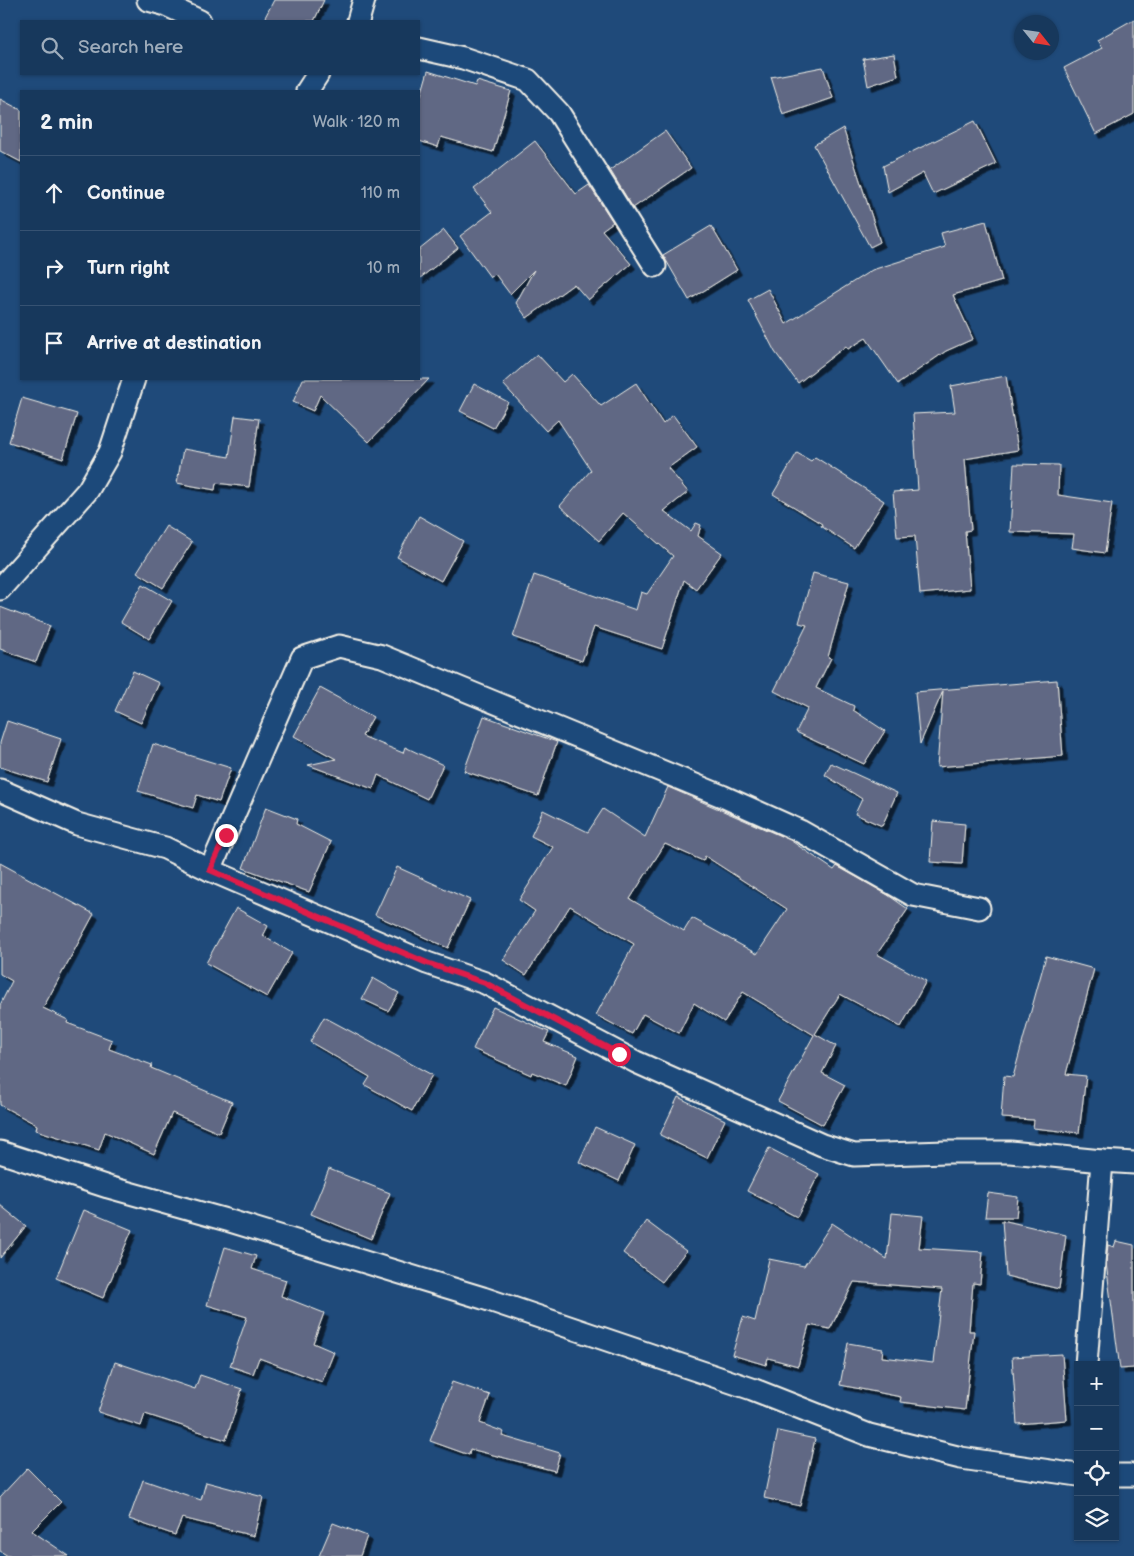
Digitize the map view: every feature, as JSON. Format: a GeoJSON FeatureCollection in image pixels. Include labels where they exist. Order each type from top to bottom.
{"type":"FeatureCollection","features":[{"type":"Feature","properties":{"kind":"street"},"geometry":{"type":"LineString","coordinates":[[148,0],[166,4],[198,20]]}},
{"type":"Feature","properties":{"kind":"street"},"geometry":{"type":"LineString","coordinates":[[358,20],[364,0]]}},
{"type":"Feature","properties":{"kind":"street"},"geometry":{"type":"LineString","coordinates":[[420,48],[462,58],[528,80],[559,113],[655,266]]}},
{"type":"Feature","properties":{"kind":"street"},"geometry":{"type":"LineString","coordinates":[[0,589],[88,490],[110,452],[134,380]]}},
{"type":"Feature","properties":{"kind":"street"},"geometry":{"type":"LineString","coordinates":[[210,870],[302,658],[339,646],[382,656],[722,796],[800,831],[913,895],[979,908]]}},
{"type":"Feature","properties":{"kind":"street"},"geometry":{"type":"LineString","coordinates":[[0,790],[77,824],[165,848],[210,870],[427,963],[485,983],[636,1062],[822,1145],[854,1155],[1010,1152],[1102,1162],[1134,1163]]}},
{"type":"Feature","properties":{"kind":"street"},"geometry":{"type":"LineString","coordinates":[[0,1152],[108,1187],[230,1221],[483,1298],[752,1389],[869,1435],[961,1458],[1074,1474]]}},
{"type":"Feature","properties":{"kind":"street"},"geometry":{"type":"LineString","coordinates":[[1086,1361],[1102,1162]]}},
{"type":"Feature","properties":{"kind":"street"},"geometry":{"type":"LineString","coordinates":[[1119,1475],[1134,1475]]}},
{"type":"Feature","properties":{"kind":"building"},"geometry":{"type":"Polygon","coordinates":[[[274,0],[324,0],[314,20],[264,20],[274,0]]]}},
{"type":"Feature","properties":{"kind":"building"},"geometry":{"type":"Polygon","coordinates":[[[1134,19],[1134,114],[1096,134],[1064,68],[1102,48],[1097,40],[1134,19]]]}},
{"type":"Feature","properties":{"kind":"building"},"geometry":{"type":"Polygon","coordinates":[[[894,54],[898,76],[868,86],[863,59],[894,54]]]}},
{"type":"Feature","properties":{"kind":"building"},"geometry":{"type":"Polygon","coordinates":[[[823,67],[833,98],[783,115],[771,77],[823,67]]]}},
{"type":"Feature","properties":{"kind":"building"},"geometry":{"type":"Polygon","coordinates":[[[428,71],[475,86],[477,81],[511,91],[493,152],[441,137],[438,147],[420,141],[420,99],[428,71]]]}},
{"type":"Feature","properties":{"kind":"building"},"geometry":{"type":"Polygon","coordinates":[[[0,99],[20,109],[20,161],[0,151],[0,99]]]}},
{"type":"Feature","properties":{"kind":"building"},"geometry":{"type":"Polygon","coordinates":[[[975,121],[996,164],[933,194],[923,173],[888,192],[883,166],[975,121]]]}},
{"type":"Feature","properties":{"kind":"building"},"geometry":{"type":"Polygon","coordinates":[[[843,128],[880,242],[870,247],[814,145],[843,128]]]}},
{"type":"Feature","properties":{"kind":"building"},"geometry":{"type":"Polygon","coordinates":[[[665,131],[691,168],[633,208],[610,170],[665,131]]]}},
{"type":"Feature","properties":{"kind":"building"},"geometry":{"type":"Polygon","coordinates":[[[535,141],[576,194],[589,185],[613,222],[602,230],[631,264],[588,300],[574,284],[527,318],[516,303],[534,270],[510,294],[495,274],[490,277],[460,236],[492,212],[474,189],[535,141]]]}},
{"type":"Feature","properties":{"kind":"building"},"geometry":{"type":"Polygon","coordinates":[[[986,221],[1002,281],[953,295],[973,339],[946,351],[898,384],[866,338],[848,349],[846,346],[798,383],[775,352],[748,300],[768,289],[786,324],[872,270],[945,247],[941,233],[986,221]]]}},
{"type":"Feature","properties":{"kind":"building"},"geometry":{"type":"Polygon","coordinates":[[[711,226],[737,270],[689,300],[663,255],[711,226]]]}},
{"type":"Feature","properties":{"kind":"building"},"geometry":{"type":"Polygon","coordinates":[[[444,230],[458,248],[420,278],[420,249],[444,230]]]}},
{"type":"Feature","properties":{"kind":"building"},"geometry":{"type":"Polygon","coordinates":[[[537,354],[563,382],[572,374],[601,406],[636,383],[663,424],[673,415],[697,447],[668,468],[688,492],[664,511],[691,531],[696,523],[701,525],[698,536],[722,553],[696,589],[684,580],[662,649],[594,627],[582,661],[513,637],[534,575],[636,610],[641,592],[647,594],[673,556],[623,513],[599,541],[560,506],[591,470],[558,420],[546,431],[503,384],[537,354]]]}},
{"type":"Feature","properties":{"kind":"building"},"geometry":{"type":"Polygon","coordinates":[[[1006,376],[1018,450],[965,459],[971,530],[965,531],[970,589],[920,594],[915,536],[897,537],[893,492],[918,490],[913,414],[955,412],[951,386],[1006,376]]]}},
{"type":"Feature","properties":{"kind":"building"},"geometry":{"type":"Polygon","coordinates":[[[429,379],[369,442],[320,395],[313,411],[293,402],[303,380],[429,379]]]}},
{"type":"Feature","properties":{"kind":"building"},"geometry":{"type":"Polygon","coordinates":[[[474,384],[508,402],[493,428],[460,411],[474,384]]]}},
{"type":"Feature","properties":{"kind":"building"},"geometry":{"type":"Polygon","coordinates":[[[22,398],[77,414],[63,459],[9,442],[22,398]]]}},
{"type":"Feature","properties":{"kind":"building"},"geometry":{"type":"Polygon","coordinates":[[[235,416],[259,419],[249,487],[216,483],[215,490],[177,483],[183,449],[229,457],[235,416]]]}},
{"type":"Feature","properties":{"kind":"building"},"geometry":{"type":"Polygon","coordinates":[[[797,453],[811,461],[815,457],[884,501],[854,548],[821,526],[822,524],[773,494],[797,453]]]}},
{"type":"Feature","properties":{"kind":"building"},"geometry":{"type":"Polygon","coordinates":[[[1014,464],[1059,465],[1058,495],[1112,503],[1105,553],[1072,548],[1074,534],[1010,532],[1014,464]]]}},
{"type":"Feature","properties":{"kind":"building"},"geometry":{"type":"Polygon","coordinates":[[[419,516],[463,541],[441,581],[397,557],[419,516]]]}},
{"type":"Feature","properties":{"kind":"building"},"geometry":{"type":"Polygon","coordinates":[[[166,526],[192,542],[163,588],[137,572],[166,526]]]}},
{"type":"Feature","properties":{"kind":"building"},"geometry":{"type":"Polygon","coordinates":[[[813,573],[849,582],[828,657],[831,658],[816,688],[854,706],[853,710],[885,731],[864,764],[796,732],[808,708],[774,691],[807,625],[799,623],[813,573]]]}},
{"type":"Feature","properties":{"kind":"building"},"geometry":{"type":"Polygon","coordinates":[[[143,584],[172,601],[149,639],[121,622],[143,584]]]}},
{"type":"Feature","properties":{"kind":"building"},"geometry":{"type":"Polygon","coordinates":[[[0,607],[50,626],[36,662],[0,649],[0,607]]]}},
{"type":"Feature","properties":{"kind":"building"},"geometry":{"type":"Polygon","coordinates":[[[133,671],[159,683],[141,723],[115,711],[133,671]]]}},
{"type":"Feature","properties":{"kind":"building"},"geometry":{"type":"Polygon","coordinates":[[[1057,680],[1063,756],[937,767],[943,691],[920,744],[915,692],[1057,680]]]}},
{"type":"Feature","properties":{"kind":"building"},"geometry":{"type":"Polygon","coordinates":[[[320,688],[373,717],[362,736],[403,753],[405,747],[443,765],[427,799],[378,775],[373,789],[308,765],[336,759],[294,736],[320,688]]]}},
{"type":"Feature","properties":{"kind":"building"},"geometry":{"type":"Polygon","coordinates":[[[484,716],[557,742],[538,796],[464,771],[484,716]]]}},
{"type":"Feature","properties":{"kind":"building"},"geometry":{"type":"Polygon","coordinates":[[[7,721],[61,739],[47,782],[0,767],[0,743],[7,721]]]}},
{"type":"Feature","properties":{"kind":"building"},"geometry":{"type":"Polygon","coordinates":[[[153,744],[231,768],[219,802],[197,795],[193,808],[138,791],[153,744]]]}},
{"type":"Feature","properties":{"kind":"building"},"geometry":{"type":"Polygon","coordinates":[[[831,763],[897,793],[882,826],[855,814],[862,799],[825,775],[831,763]]]}},
{"type":"Feature","properties":{"kind":"building"},"geometry":{"type":"Polygon","coordinates":[[[668,787],[790,840],[834,870],[837,866],[888,895],[908,909],[877,954],[926,981],[901,1027],[840,994],[815,1034],[836,1046],[822,1073],[845,1085],[823,1125],[778,1101],[814,1035],[743,992],[724,1022],[694,1003],[679,1033],[643,1014],[632,1034],[596,1015],[634,944],[570,906],[526,975],[503,960],[535,911],[519,900],[553,847],[531,836],[543,810],[588,832],[603,809],[645,837],[668,787]],[[665,844],[630,899],[684,931],[692,918],[757,954],[787,909],[705,856],[703,861],[665,844]]]}},
{"type":"Feature","properties":{"kind":"building"},"geometry":{"type":"Polygon","coordinates":[[[266,807],[297,819],[296,824],[331,842],[309,892],[243,868],[266,807]]]}},
{"type":"Feature","properties":{"kind":"building"},"geometry":{"type":"Polygon","coordinates":[[[933,821],[965,824],[962,864],[930,862],[933,821]]]}},
{"type":"Feature","properties":{"kind":"building"},"geometry":{"type":"Polygon","coordinates":[[[0,863],[94,914],[43,1008],[68,1020],[67,1023],[112,1040],[109,1049],[152,1065],[151,1068],[232,1102],[219,1133],[172,1113],[154,1154],[105,1132],[99,1150],[36,1130],[37,1125],[0,1105],[0,1005],[12,981],[0,974],[0,863]]]}},
{"type":"Feature","properties":{"kind":"building"},"geometry":{"type":"Polygon","coordinates":[[[397,867],[470,900],[448,948],[375,915],[397,867]]]}},
{"type":"Feature","properties":{"kind":"building"},"geometry":{"type":"Polygon","coordinates":[[[236,908],[268,926],[263,936],[292,953],[267,997],[206,963],[236,908]]]}},
{"type":"Feature","properties":{"kind":"building"},"geometry":{"type":"Polygon","coordinates":[[[1046,956],[1094,969],[1066,1074],[1086,1076],[1079,1133],[1033,1128],[1034,1120],[1001,1118],[1004,1076],[1013,1077],[1046,956]]]}},
{"type":"Feature","properties":{"kind":"building"},"geometry":{"type":"Polygon","coordinates":[[[373,978],[399,993],[388,1011],[362,999],[373,978]]]}},
{"type":"Feature","properties":{"kind":"building"},"geometry":{"type":"Polygon","coordinates":[[[493,1007],[549,1032],[544,1042],[578,1056],[566,1086],[532,1072],[531,1075],[473,1049],[493,1007]]]}},
{"type":"Feature","properties":{"kind":"building"},"geometry":{"type":"Polygon","coordinates":[[[324,1017],[432,1075],[412,1111],[365,1085],[370,1077],[310,1042],[324,1017]]]}},
{"type":"Feature","properties":{"kind":"building"},"geometry":{"type":"Polygon","coordinates":[[[678,1097],[725,1120],[707,1158],[660,1135],[678,1097]]]}},
{"type":"Feature","properties":{"kind":"building"},"geometry":{"type":"Polygon","coordinates":[[[595,1127],[635,1145],[619,1181],[579,1162],[595,1127]]]}},
{"type":"Feature","properties":{"kind":"building"},"geometry":{"type":"Polygon","coordinates":[[[769,1148],[819,1174],[797,1217],[747,1191],[769,1148]]]}},
{"type":"Feature","properties":{"kind":"building"},"geometry":{"type":"Polygon","coordinates":[[[329,1169],[390,1193],[371,1239],[311,1214],[329,1169]]]}},
{"type":"Feature","properties":{"kind":"building"},"geometry":{"type":"Polygon","coordinates":[[[988,1193],[1018,1197],[1016,1217],[985,1217],[988,1193]]]}},
{"type":"Feature","properties":{"kind":"building"},"geometry":{"type":"Polygon","coordinates":[[[0,1205],[26,1226],[0,1258],[0,1205]]]}},
{"type":"Feature","properties":{"kind":"building"},"geometry":{"type":"Polygon","coordinates":[[[84,1210],[132,1230],[103,1298],[56,1278],[84,1210]]]}},
{"type":"Feature","properties":{"kind":"building"},"geometry":{"type":"Polygon","coordinates":[[[892,1213],[923,1216],[919,1248],[983,1252],[980,1284],[973,1283],[969,1331],[974,1331],[965,1410],[900,1402],[901,1397],[840,1385],[848,1343],[883,1349],[882,1357],[933,1363],[942,1289],[854,1282],[830,1329],[809,1325],[798,1366],[768,1358],[766,1365],[732,1355],[743,1317],[755,1321],[769,1259],[804,1266],[832,1223],[887,1259],[892,1213]]]}},
{"type":"Feature","properties":{"kind":"building"},"geometry":{"type":"Polygon","coordinates":[[[1002,1220],[1066,1235],[1059,1289],[1006,1276],[1002,1220]]]}},
{"type":"Feature","properties":{"kind":"building"},"geometry":{"type":"Polygon","coordinates":[[[646,1221],[686,1251],[662,1282],[623,1253],[646,1221]]]}},
{"type":"Feature","properties":{"kind":"building"},"geometry":{"type":"Polygon","coordinates":[[[1116,1241],[1134,1245],[1134,1368],[1120,1369],[1106,1263],[1108,1245],[1114,1247],[1116,1241]]]}},
{"type":"Feature","properties":{"kind":"building"},"geometry":{"type":"Polygon","coordinates":[[[225,1247],[256,1256],[252,1269],[286,1280],[281,1296],[324,1313],[313,1343],[334,1352],[322,1382],[259,1358],[253,1374],[230,1366],[247,1317],[207,1305],[225,1247]]]}},
{"type":"Feature","properties":{"kind":"building"},"geometry":{"type":"Polygon","coordinates":[[[1062,1354],[1067,1420],[1017,1424],[1012,1357],[1062,1354]]]}},
{"type":"Feature","properties":{"kind":"building"},"geometry":{"type":"Polygon","coordinates":[[[115,1362],[195,1389],[200,1375],[242,1389],[226,1440],[145,1414],[141,1426],[98,1412],[115,1362]]]}},
{"type":"Feature","properties":{"kind":"building"},"geometry":{"type":"Polygon","coordinates":[[[452,1382],[490,1395],[480,1423],[504,1432],[502,1436],[560,1453],[555,1471],[470,1449],[469,1455],[430,1441],[452,1382]]]}},
{"type":"Feature","properties":{"kind":"building"},"geometry":{"type":"Polygon","coordinates":[[[778,1431],[815,1439],[800,1506],[764,1498],[778,1431]]]}},
{"type":"Feature","properties":{"kind":"building"},"geometry":{"type":"Polygon","coordinates":[[[27,1468],[61,1502],[32,1531],[69,1556],[8,1556],[0,1551],[0,1497],[27,1468]]]}},
{"type":"Feature","properties":{"kind":"building"},"geometry":{"type":"Polygon","coordinates":[[[143,1480],[201,1500],[206,1482],[263,1497],[254,1536],[182,1518],[175,1535],[129,1519],[143,1480]]]}},
{"type":"Feature","properties":{"kind":"building"},"geometry":{"type":"Polygon","coordinates":[[[333,1523],[367,1536],[360,1556],[319,1556],[333,1523]]]}},
{"type":"Feature","properties":{"kind":"route"},"geometry":{"type":"LineString","coordinates":[[226,835],[210,870],[427,963],[485,983],[619,1054]]}}]}
